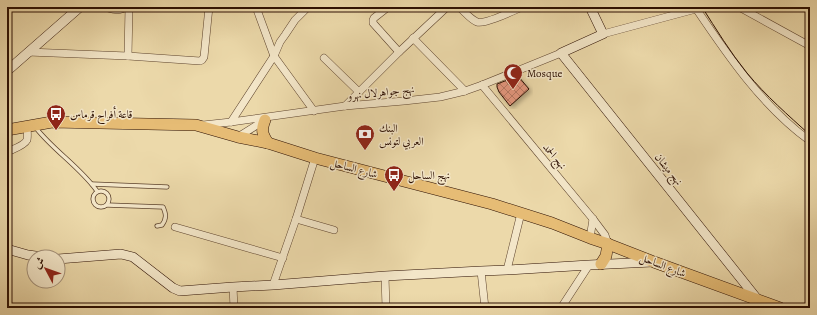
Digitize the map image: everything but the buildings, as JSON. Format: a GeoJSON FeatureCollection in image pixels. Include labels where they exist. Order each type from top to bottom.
{"type":"FeatureCollection","features":[{"type":"Feature","properties":{"kind":"main road"},"geometry":{"type":"LineString","coordinates":[[268,118],[263,126],[263,136],[268,143]]}},
{"type":"Feature","properties":{"kind":"main road","name":"شارع الساحل"},"geometry":{"type":"LineString","coordinates":[[7,130],[52,122],[196,125],[238,137],[268,143],[315,158],[485,202],[521,213],[608,244],[761,303],[780,308]]}},
{"type":"Feature","properties":{"kind":"main road"},"geometry":{"type":"LineString","coordinates":[[601,264],[606,256],[608,244]]}},
{"type":"Feature","properties":{"kind":"street"},"geometry":{"type":"LineString","coordinates":[[7,71],[80,7]]}},
{"type":"Feature","properties":{"kind":"street"},"geometry":{"type":"LineString","coordinates":[[104,7],[119,10],[126,7]]}},
{"type":"Feature","properties":{"kind":"street"},"geometry":{"type":"LineString","coordinates":[[128,56],[129,7]]}},
{"type":"Feature","properties":{"kind":"street"},"geometry":{"type":"LineString","coordinates":[[28,52],[128,56],[198,61],[202,60],[204,57],[208,7]]}},
{"type":"Feature","properties":{"kind":"street"},"geometry":{"type":"LineString","coordinates":[[256,7],[274,56],[314,111]]}},
{"type":"Feature","properties":{"kind":"street"},"geometry":{"type":"LineString","coordinates":[[231,122],[274,56],[284,34],[308,7]]}},
{"type":"Feature","properties":{"kind":"street"},"geometry":{"type":"LineString","coordinates":[[388,7],[374,18],[373,23],[399,52]]}},
{"type":"Feature","properties":{"kind":"street"},"geometry":{"type":"LineString","coordinates":[[345,106],[413,38],[447,7]]}},
{"type":"Feature","properties":{"kind":"street"},"geometry":{"type":"LineString","coordinates":[[459,7],[474,20],[481,23],[522,7]]}},
{"type":"Feature","properties":{"kind":"street"},"geometry":{"type":"LineString","coordinates":[[590,7],[603,34]]}},
{"type":"Feature","properties":{"kind":"street"},"geometry":{"type":"LineString","coordinates":[[739,7],[810,46]]}},
{"type":"Feature","properties":{"kind":"street"},"geometry":{"type":"LineString","coordinates":[[561,53],[603,34],[696,8],[734,63],[766,102],[810,141]]}},
{"type":"Feature","properties":{"kind":"street"},"geometry":{"type":"LineString","coordinates":[[413,38],[465,91]]}},
{"type":"Feature","properties":{"kind":"street","name":"نهج جواهرلال نهرو"},"geometry":{"type":"LineString","coordinates":[[196,125],[268,118],[345,106],[440,97],[482,85],[561,53]]}},
{"type":"Feature","properties":{"kind":"street","name":"نهج ميشان"},"geometry":{"type":"LineString","coordinates":[[561,53],[761,303]]}},
{"type":"Feature","properties":{"kind":"street"},"geometry":{"type":"LineString","coordinates":[[324,58],[359,92]]}},
{"type":"Feature","properties":{"kind":"street","name":"نهج الحمد"},"geometry":{"type":"LineString","coordinates":[[482,85],[593,219],[605,235],[608,244]]}},
{"type":"Feature","properties":{"kind":"street"},"geometry":{"type":"LineString","coordinates":[[238,137],[268,118]]}},
{"type":"Feature","properties":{"kind":"street"},"geometry":{"type":"LineString","coordinates":[[7,152],[26,141],[30,126]]}},
{"type":"Feature","properties":{"kind":"street"},"geometry":{"type":"LineString","coordinates":[[273,285],[315,158]]}},
{"type":"Feature","properties":{"kind":"street"},"geometry":{"type":"LineString","coordinates":[[508,270],[521,213]]}},
{"type":"Feature","properties":{"kind":"street"},"geometry":{"type":"LineString","coordinates":[[296,219],[334,230]]}},
{"type":"Feature","properties":{"kind":"street"},"geometry":{"type":"LineString","coordinates":[[590,238],[593,219]]}},
{"type":"Feature","properties":{"kind":"street"},"geometry":{"type":"LineString","coordinates":[[175,227],[283,258]]}},
{"type":"Feature","properties":{"kind":"street"},"geometry":{"type":"LineString","coordinates":[[7,249],[26,254]]}},
{"type":"Feature","properties":{"kind":"street"},"geometry":{"type":"LineString","coordinates":[[66,258],[124,254],[132,257],[178,291],[385,276],[654,262]]}},
{"type":"Feature","properties":{"kind":"street"},"geometry":{"type":"LineString","coordinates":[[561,308],[589,265]]}},
{"type":"Feature","properties":{"kind":"street"},"geometry":{"type":"LineString","coordinates":[[475,308],[485,308],[481,271]]}},
{"type":"Feature","properties":{"kind":"street"},"geometry":{"type":"LineString","coordinates":[[385,276],[386,308]]}},
{"type":"Feature","properties":{"kind":"street"},"geometry":{"type":"LineString","coordinates":[[233,287],[234,308]]}},
{"type":"Feature","properties":{"kind":"lane"},"geometry":{"type":"LineString","coordinates":[[30,126],[69,161],[98,192]]}},
{"type":"Feature","properties":{"kind":"lane"},"geometry":{"type":"LineString","coordinates":[[92,184],[167,187]]}},
{"type":"Feature","properties":{"kind":"lane"},"geometry":{"type":"LineString","coordinates":[[103,191],[108,194],[110,200],[107,205],[102,208],[96,206],[93,202],[94,196],[98,192],[103,191]]}},
{"type":"Feature","properties":{"kind":"lane"},"geometry":{"type":"LineString","coordinates":[[107,205],[163,207],[166,220],[162,225],[157,226]]}},
{"type":"Feature","properties":{"kind":"tram line"},"geometry":{"type":"LineString","coordinates":[[702,7],[729,49],[747,73],[785,113],[810,135]]}},
{"type":"Feature","properties":{"kind":"place","name":"Mosque"},"geometry":{"type":"Point","coordinates":[513,90]}},
{"type":"Feature","properties":{"kind":"place","name":"قاعة أفراح قرماس"},"geometry":{"type":"Point","coordinates":[56,131]}},
{"type":"Feature","properties":{"kind":"place","name":"البنك العربي لتونس"},"geometry":{"type":"Point","coordinates":[365,151]}},
{"type":"Feature","properties":{"kind":"place","name":"نهج الساحل"},"geometry":{"type":"Point","coordinates":[394,192]}}]}
